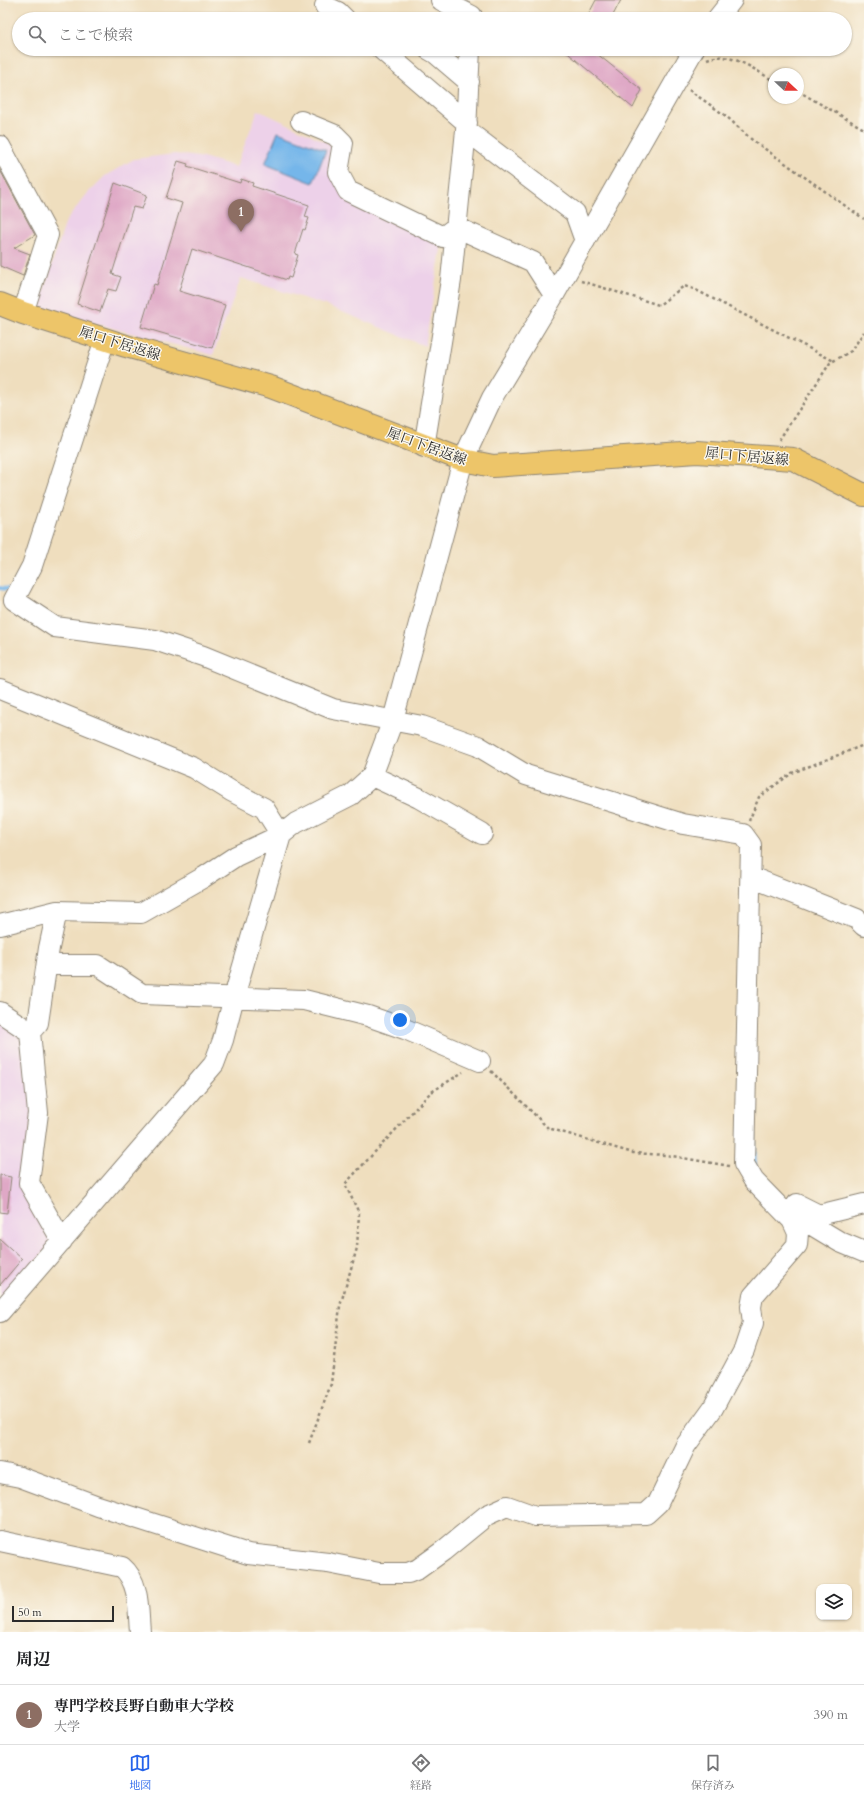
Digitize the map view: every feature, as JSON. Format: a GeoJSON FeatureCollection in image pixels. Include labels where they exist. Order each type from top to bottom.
{"type":"FeatureCollection","features":[{"type":"Feature","properties":{"kind":"main road","name":"犀口下居返線"},"geometry":{"type":"LineString","coordinates":[[0,304],[23,313],[105,339],[271,386],[424,447],[463,460],[493,466],[697,452],[793,459],[864,495]]}},
{"type":"Feature","properties":{"kind":"street"},"geometry":{"type":"LineString","coordinates":[[442,0],[472,12]]}},
{"type":"Feature","properties":{"kind":"street"},"geometry":{"type":"LineString","coordinates":[[723,12],[732,0]]}},
{"type":"Feature","properties":{"kind":"street"},"geometry":{"type":"LineString","coordinates":[[324,6],[338,12]]}},
{"type":"Feature","properties":{"kind":"street"},"geometry":{"type":"LineString","coordinates":[[394,56],[467,127],[575,213],[585,241]]}},
{"type":"Feature","properties":{"kind":"street"},"geometry":{"type":"LineString","coordinates":[[439,56],[469,82]]}},
{"type":"Feature","properties":{"kind":"street"},"geometry":{"type":"LineString","coordinates":[[424,447],[451,280],[467,127],[470,56]]}},
{"type":"Feature","properties":{"kind":"street"},"geometry":{"type":"LineString","coordinates":[[0,925],[57,910],[141,913],[204,877],[236,856],[281,835],[296,823],[351,795],[372,776],[393,720],[463,460],[492,398],[565,276],[690,56]]}},
{"type":"Feature","properties":{"kind":"street"},"geometry":{"type":"LineString","coordinates":[[301,121],[335,135],[343,143],[338,172],[348,191],[444,237],[456,227]]}},
{"type":"Feature","properties":{"kind":"street"},"geometry":{"type":"LineString","coordinates":[[0,146],[48,235],[23,313]]}},
{"type":"Feature","properties":{"kind":"street"},"geometry":{"type":"LineString","coordinates":[[456,227],[533,262],[554,295]]}},
{"type":"Feature","properties":{"kind":"street"},"geometry":{"type":"LineString","coordinates":[[0,1473],[20,1477],[98,1506],[248,1554],[328,1563],[379,1573],[408,1573],[418,1569],[443,1551],[487,1515],[507,1506],[535,1516],[646,1514],[658,1503],[686,1445],[713,1408],[744,1350],[753,1323],[751,1307],[753,1296],[797,1245],[798,1233],[792,1220],[754,1181],[744,1164],[756,878],[751,845],[743,834],[683,824],[526,775],[478,746],[422,726],[333,709],[203,656],[155,640],[55,627],[7,599],[32,566],[105,339]]}},
{"type":"Feature","properties":{"kind":"street"},"geometry":{"type":"LineString","coordinates":[[0,689],[194,768],[231,791],[264,808],[281,835],[223,1040],[214,1064],[0,1312]]}},
{"type":"Feature","properties":{"kind":"street"},"geometry":{"type":"LineString","coordinates":[[372,776],[419,798],[482,834]]}},
{"type":"Feature","properties":{"kind":"street"},"geometry":{"type":"LineString","coordinates":[[756,878],[857,919],[864,926]]}},
{"type":"Feature","properties":{"kind":"street"},"geometry":{"type":"LineString","coordinates":[[57,910],[49,948],[48,965],[38,1023],[30,1032],[38,1113],[29,1183],[62,1241]]}},
{"type":"Feature","properties":{"kind":"street"},"geometry":{"type":"LineString","coordinates":[[48,965],[98,965],[142,994],[304,1000],[368,1016],[406,1029],[480,1061]]}},
{"type":"Feature","properties":{"kind":"street"},"geometry":{"type":"LineString","coordinates":[[0,1012],[30,1032]]}},
{"type":"Feature","properties":{"kind":"street"},"geometry":{"type":"LineString","coordinates":[[776,1203],[780,1196],[819,1215],[864,1204]]}},
{"type":"Feature","properties":{"kind":"street"},"geometry":{"type":"LineString","coordinates":[[776,1203],[840,1242],[864,1252]]}},
{"type":"Feature","properties":{"kind":"street"},"geometry":{"type":"LineString","coordinates":[[0,1542],[122,1567],[130,1574],[135,1586],[140,1632]]}},
{"type":"Feature","properties":{"kind":"path"},"geometry":{"type":"LineString","coordinates":[[682,70],[714,56],[736,60],[768,78]]}},
{"type":"Feature","properties":{"kind":"path"},"geometry":{"type":"LineString","coordinates":[[673,87],[686,89],[719,111],[751,139],[864,219]]}},
{"type":"Feature","properties":{"kind":"path"},"geometry":{"type":"LineString","coordinates":[[804,94],[864,129]]}},
{"type":"Feature","properties":{"kind":"path"},"geometry":{"type":"LineString","coordinates":[[565,276],[659,306],[684,286],[694,289],[834,361]]}},
{"type":"Feature","properties":{"kind":"path"},"geometry":{"type":"LineString","coordinates":[[768,457],[830,364],[851,351],[864,332]]}},
{"type":"Feature","properties":{"kind":"path"},"geometry":{"type":"LineString","coordinates":[[743,834],[760,798],[792,773],[864,745]]}},
{"type":"Feature","properties":{"kind":"path"},"geometry":{"type":"LineString","coordinates":[[309,1443],[331,1384],[340,1306],[357,1248],[359,1213],[345,1184],[430,1093],[480,1061],[548,1128],[633,1153],[666,1155],[748,1170]]}},
{"type":"Feature","properties":{"kind":"shaded area"},"geometry":{"type":"Polygon","coordinates":[[[258,110],[339,148],[333,175],[442,243],[425,346],[328,306],[241,278],[213,355],[38,308],[66,221],[87,194],[105,176],[134,159],[175,154],[206,158],[236,167],[258,110]]]}},
{"type":"Feature","properties":{"kind":"shaded area"},"geometry":{"type":"Polygon","coordinates":[[[0,1020],[25,1037],[33,1108],[22,1191],[51,1236],[49,1247],[0,1302],[0,1020]]]}},
{"type":"Feature","properties":{"kind":"water"},"geometry":{"type":"Polygon","coordinates":[[[278,132],[326,150],[313,183],[265,164],[278,132]]]}},
{"type":"Feature","properties":{"kind":"building"},"geometry":{"type":"Polygon","coordinates":[[[596,0],[621,0],[615,12],[590,12],[596,0]]]}},
{"type":"Feature","properties":{"kind":"building"},"geometry":{"type":"Polygon","coordinates":[[[571,56],[600,56],[642,90],[633,108],[571,56]]]}},
{"type":"Feature","properties":{"kind":"building"},"geometry":{"type":"Polygon","coordinates":[[[178,161],[188,164],[187,166],[240,183],[241,179],[253,183],[252,186],[309,205],[305,217],[309,218],[305,230],[303,229],[295,254],[298,255],[291,278],[288,277],[287,280],[192,249],[179,291],[225,305],[212,348],[141,327],[154,284],[157,285],[182,203],[166,198],[178,161]]]}},
{"type":"Feature","properties":{"kind":"building"},"geometry":{"type":"Polygon","coordinates":[[[0,170],[35,235],[14,248],[30,254],[23,276],[0,266],[0,170]]]}},
{"type":"Feature","properties":{"kind":"building"},"geometry":{"type":"Polygon","coordinates":[[[115,183],[147,195],[142,209],[133,207],[112,274],[121,277],[116,291],[108,289],[100,312],[77,304],[115,183]]]}},
{"type":"Feature","properties":{"kind":"building"},"geometry":{"type":"Polygon","coordinates":[[[0,1175],[11,1177],[7,1213],[0,1212],[0,1175]]]}},
{"type":"Feature","properties":{"kind":"building"},"geometry":{"type":"Polygon","coordinates":[[[0,1239],[22,1259],[0,1285],[0,1239]]]}},
{"type":"Feature","properties":{"kind":"waterway"},"geometry":{"type":"LineString","coordinates":[[0,588],[7,589]]}},
{"type":"Feature","properties":{"kind":"waterway"},"geometry":{"type":"LineString","coordinates":[[754,1132],[755,1167]]}},
{"type":"Feature","properties":{"kind":"place","name":"専門学校長野自動車大学校"},"geometry":{"type":"Point","coordinates":[241,232]}}]}
